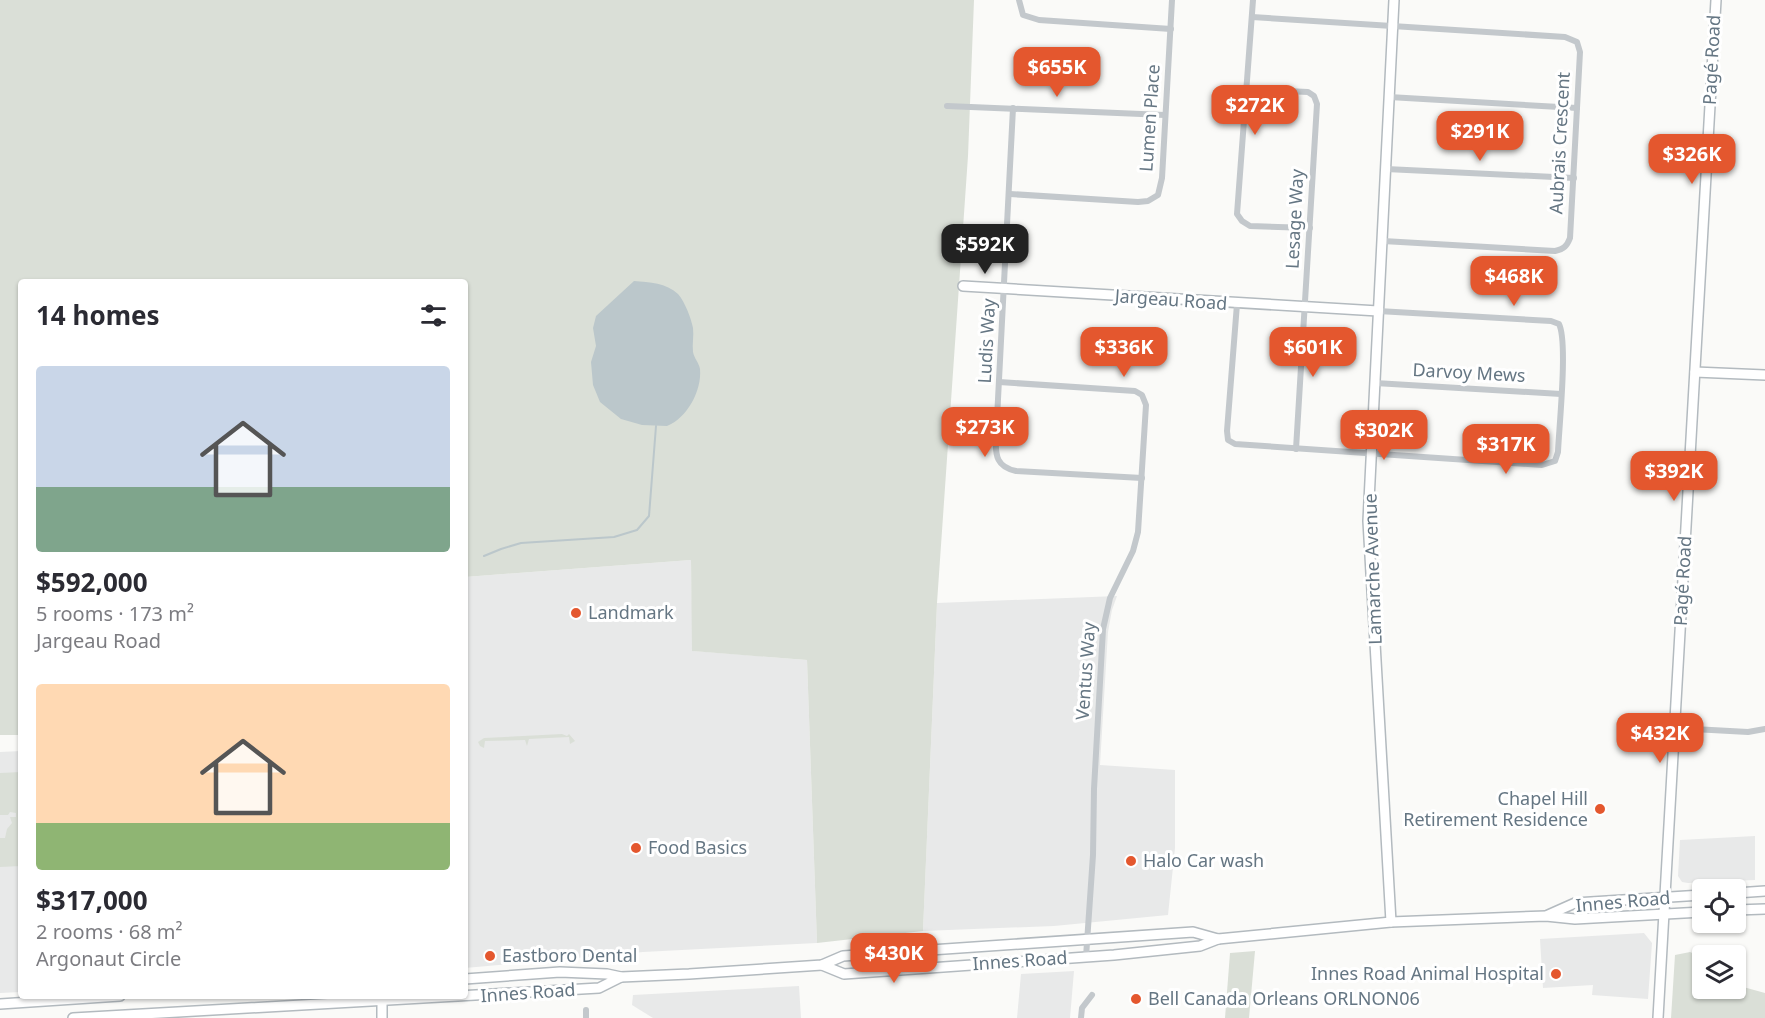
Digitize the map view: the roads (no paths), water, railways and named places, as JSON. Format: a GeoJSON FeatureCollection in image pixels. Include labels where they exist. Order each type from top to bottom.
{"type":"FeatureCollection","features":[{"type":"Feature","properties":{"kind":"main road","name":"Lamarche Avenue"},"geometry":{"type":"LineString","coordinates":[[1391,922],[1369,540],[1371,453],[1394,0]]}},
{"type":"Feature","properties":{"kind":"main road","name":"Pagé Road"},"geometry":{"type":"LineString","coordinates":[[1658,1018],[1716,0]]}},
{"type":"Feature","properties":{"kind":"main road","name":"Jargeau Road"},"geometry":{"type":"LineString","coordinates":[[963,286],[1378,311]]}},
{"type":"Feature","properties":{"kind":"main road"},"geometry":{"type":"LineString","coordinates":[[1695,372],[1765,375]]}},
{"type":"Feature","properties":{"kind":"main road"},"geometry":{"type":"LineString","coordinates":[[1746,892],[1765,891]]}},
{"type":"Feature","properties":{"kind":"main road","name":"Innes Road"},"geometry":{"type":"LineString","coordinates":[[1546,916],[1575,903],[1692,896]]}},
{"type":"Feature","properties":{"kind":"main road"},"geometry":{"type":"LineString","coordinates":[[1746,910],[1765,909]]}},
{"type":"Feature","properties":{"kind":"main road","name":"Innes Road"},"geometry":{"type":"LineString","coordinates":[[822,965],[844,974],[1086,957],[1200,946],[1218,939],[1391,922],[1546,916],[1575,919],[1692,913]]}},
{"type":"Feature","properties":{"kind":"main road","name":"Innes Road"},"geometry":{"type":"LineString","coordinates":[[468,979],[560,972],[607,974],[621,977],[822,965],[843,956],[1193,932],[1218,939]]}},
{"type":"Feature","properties":{"kind":"main road","name":"Innes Road"},"geometry":{"type":"LineString","coordinates":[[468,994],[599,988],[621,977]]}},
{"type":"Feature","properties":{"kind":"main road"},"geometry":{"type":"LineString","coordinates":[[0,1004],[75,999]]}},
{"type":"Feature","properties":{"kind":"main road","name":"Innes Road"},"geometry":{"type":"LineString","coordinates":[[73,1018],[367,999]]}},
{"type":"Feature","properties":{"kind":"main road"},"geometry":{"type":"LineString","coordinates":[[382,999],[382,1018]]}},
{"type":"Feature","properties":{"kind":"street"},"geometry":{"type":"LineString","coordinates":[[1020,0],[1023,15],[1039,20],[1171,28]]}},
{"type":"Feature","properties":{"kind":"street","name":"Lumen Place"},"geometry":{"type":"LineString","coordinates":[[1010,194],[1138,202],[1154,198],[1161,187],[1172,0]]}},
{"type":"Feature","properties":{"kind":"street"},"geometry":{"type":"LineString","coordinates":[[1253,0],[1237,214],[1250,226],[1310,228]]}},
{"type":"Feature","properties":{"kind":"street"},"geometry":{"type":"LineString","coordinates":[[1252,17],[1393,26]]}},
{"type":"Feature","properties":{"kind":"street","name":"Aubrais Crescent"},"geometry":{"type":"LineString","coordinates":[[1383,241],[1561,250],[1567,245],[1570,238],[1580,52],[1577,42],[1571,39],[1393,26]]}},
{"type":"Feature","properties":{"kind":"street","name":"Lesage Way"},"geometry":{"type":"LineString","coordinates":[[1246,89],[1308,92],[1314,96],[1317,104],[1296,449]]}},
{"type":"Feature","properties":{"kind":"street"},"geometry":{"type":"LineString","coordinates":[[1389,97],[1577,108]]}},
{"type":"Feature","properties":{"kind":"street"},"geometry":{"type":"LineString","coordinates":[[947,106],[1165,115]]}},
{"type":"Feature","properties":{"kind":"street","name":"Ludis Way"},"geometry":{"type":"LineString","coordinates":[[1013,108],[996,458],[1002,466],[1019,472],[1142,478]]}},
{"type":"Feature","properties":{"kind":"street"},"geometry":{"type":"LineString","coordinates":[[1386,169],[1574,178]]}},
{"type":"Feature","properties":{"kind":"street"},"geometry":{"type":"LineString","coordinates":[[1237,304],[1227,431],[1228,440],[1235,444],[1245,447],[1542,465],[1551,464],[1555,460],[1558,452],[1563,331],[1559,324],[1551,321],[1378,311]]}},
{"type":"Feature","properties":{"kind":"street","name":"Ventus Way"},"geometry":{"type":"LineString","coordinates":[[999,382],[1127,390],[1140,393],[1145,400],[1147,412],[1136,542],[1110,598],[1103,629],[1089,940],[1086,957]]}},
{"type":"Feature","properties":{"kind":"street","name":"Darvoy Mews"},"geometry":{"type":"LineString","coordinates":[[1375,383],[1561,394]]}},
{"type":"Feature","properties":{"kind":"street"},"geometry":{"type":"LineString","coordinates":[[1675,728],[1748,732],[1765,729]]}},
{"type":"Feature","properties":{"kind":"street"},"geometry":{"type":"LineString","coordinates":[[1081,1018],[1082,1008],[1092,994]]}},
{"type":"Feature","properties":{"kind":"street"},"geometry":{"type":"LineString","coordinates":[[586,1010],[586,1018]]}},
{"type":"Feature","properties":{"kind":"waterway"},"geometry":{"type":"LineString","coordinates":[[484,556],[521,543],[614,537],[637,530],[649,516],[656,426]]}},
{"type":"Feature","properties":{"kind":"place","name":"Landmark"},"geometry":{"type":"Point","coordinates":[576,613]}},
{"type":"Feature","properties":{"kind":"place","name":"Chapel Hill Retirement Residence"},"geometry":{"type":"Point","coordinates":[1600,809]}},
{"type":"Feature","properties":{"kind":"place","name":"Food Basics"},"geometry":{"type":"Point","coordinates":[636,848]}},
{"type":"Feature","properties":{"kind":"place","name":"Halo Car wash"},"geometry":{"type":"Point","coordinates":[1131,861]}},
{"type":"Feature","properties":{"kind":"place","name":"Eastboro Dental"},"geometry":{"type":"Point","coordinates":[490,956]}},
{"type":"Feature","properties":{"kind":"place","name":"Innes Road Animal Hospital"},"geometry":{"type":"Point","coordinates":[1556,974]}},
{"type":"Feature","properties":{"kind":"place","name":"Bell Canada Orleans ORLNON06"},"geometry":{"type":"Point","coordinates":[1136,999]}}]}
